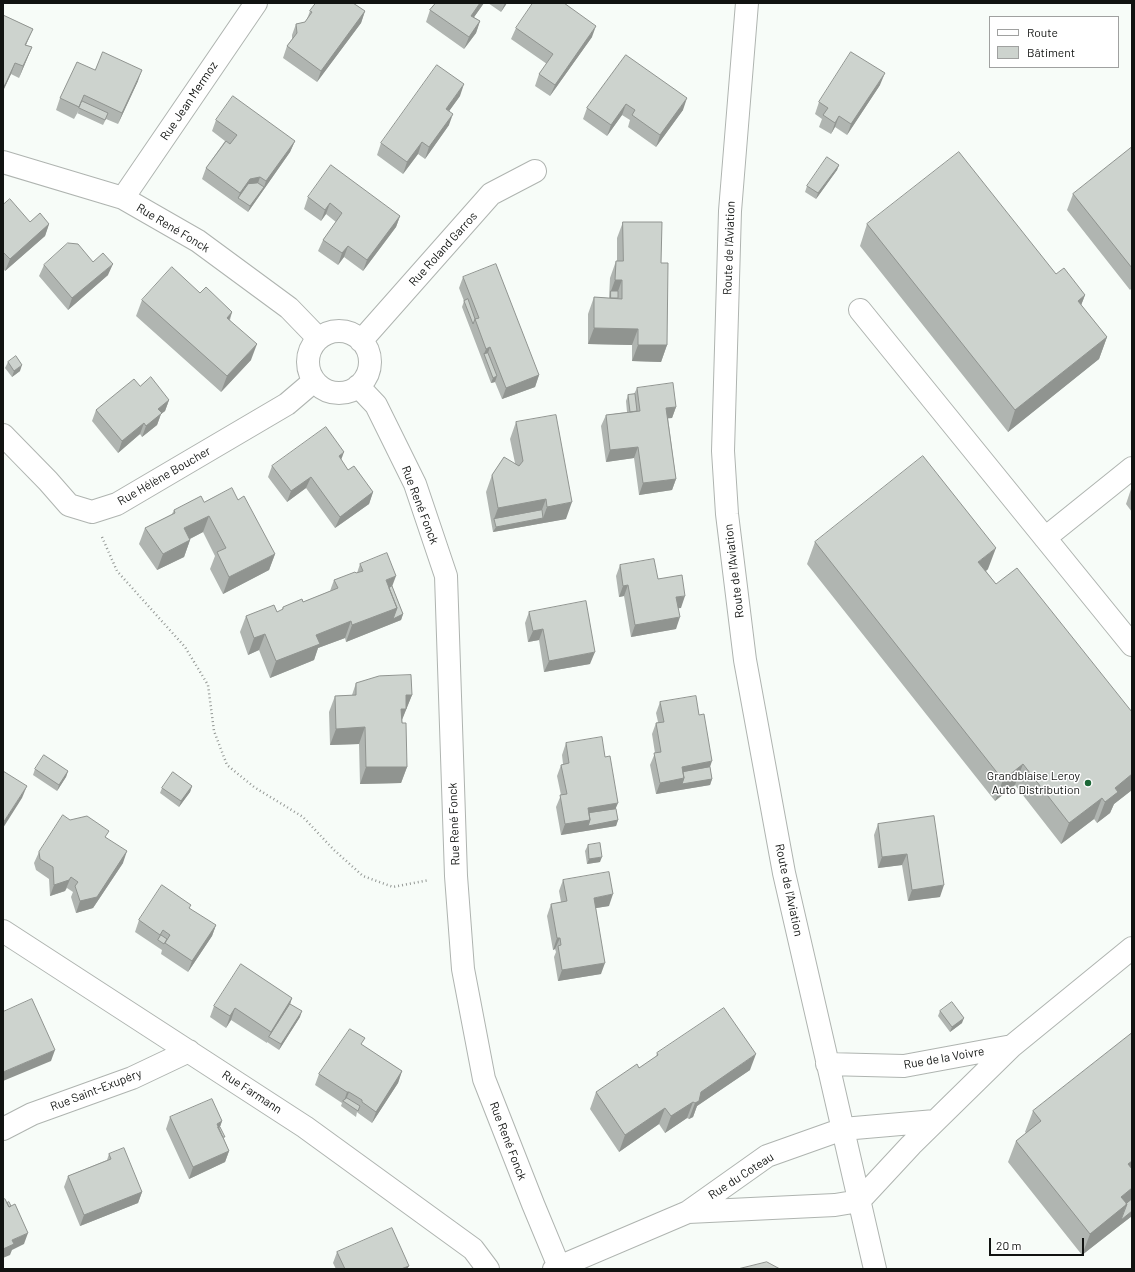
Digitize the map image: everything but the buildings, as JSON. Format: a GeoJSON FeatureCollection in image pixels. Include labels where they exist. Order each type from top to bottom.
{"type":"FeatureCollection","features":[{"type":"Feature","properties":{"kind":"street","name":"Rue Jean Mermoz"},"geometry":{"type":"LineString","coordinates":[[123,198],[256,3]]}},
{"type":"Feature","properties":{"kind":"street","name":"Route de l'Aviation"},"geometry":{"type":"LineString","coordinates":[[747,3],[730,211],[722,451],[727,514],[745,660],[784,873],[875,1269]]}},
{"type":"Feature","properties":{"kind":"street","name":"Rue René Fonck"},"geometry":{"type":"LineString","coordinates":[[3,162],[123,198],[198,242],[289,308],[318,338]]}},
{"type":"Feature","properties":{"kind":"street","name":"Rue Roland Garros"},"geometry":{"type":"LineString","coordinates":[[361,340],[491,194],[535,170]]}},
{"type":"Feature","properties":{"kind":"street"},"geometry":{"type":"LineString","coordinates":[[860,310],[1132,645]]}},
{"type":"Feature","properties":{"kind":"street"},"geometry":{"type":"LineString","coordinates":[[332,332],[348,332],[361,340],[367,349],[370,358],[369,369],[365,378],[358,386],[348,391],[335,392],[323,389],[314,381],[309,370],[308,359],[311,347],[318,338],[332,332]]}},
{"type":"Feature","properties":{"kind":"street","name":"Rue Hélène Boucher"},"geometry":{"type":"LineString","coordinates":[[92,512],[117,504],[287,404],[314,381]]}},
{"type":"Feature","properties":{"kind":"street","name":"Rue René Fonck"},"geometry":{"type":"LineString","coordinates":[[358,386],[376,405],[415,484],[446,576],[456,876],[463,969],[484,1080],[558,1268]]}},
{"type":"Feature","properties":{"kind":"street"},"geometry":{"type":"LineString","coordinates":[[3,435],[69,505],[92,512]]}},
{"type":"Feature","properties":{"kind":"street"},"geometry":{"type":"LineString","coordinates":[[1045,538],[1132,468]]}},
{"type":"Feature","properties":{"kind":"street","name":"Rue Farmann"},"geometry":{"type":"LineString","coordinates":[[3,931],[305,1127],[473,1250],[488,1269]]}},
{"type":"Feature","properties":{"kind":"street","name":"Rue de la Voivre"},"geometry":{"type":"LineString","coordinates":[[859,1201],[935,1121],[1012,1046],[1132,948]]}},
{"type":"Feature","properties":{"kind":"street","name":"Rue de la Voivre"},"geometry":{"type":"LineString","coordinates":[[827,1064],[904,1066],[1012,1046]]}},
{"type":"Feature","properties":{"kind":"street","name":"Rue Saint-Exupéry"},"geometry":{"type":"LineString","coordinates":[[3,1129],[32,1114],[132,1078],[188,1051]]}},
{"type":"Feature","properties":{"kind":"street"},"geometry":{"type":"LineString","coordinates":[[843,1129],[935,1121]]}},
{"type":"Feature","properties":{"kind":"street","name":"Rue du Coteau"},"geometry":{"type":"LineString","coordinates":[[558,1268],[688,1212],[767,1156],[843,1129]]}},
{"type":"Feature","properties":{"kind":"street","name":"Rue du Coteau"},"geometry":{"type":"LineString","coordinates":[[688,1212],[836,1205],[859,1201]]}},
{"type":"Feature","properties":{"kind":"path"},"geometry":{"type":"LineString","coordinates":[[92,512],[117,571],[185,647],[208,685],[214,732],[227,765],[254,787],[302,817],[334,850],[363,876],[393,887],[456,876]]}},
{"type":"Feature","properties":{"kind":"place","name":"Grandblaise Leroy Auto Distribution"},"geometry":{"type":"Point","coordinates":[1088,783]}}]}
